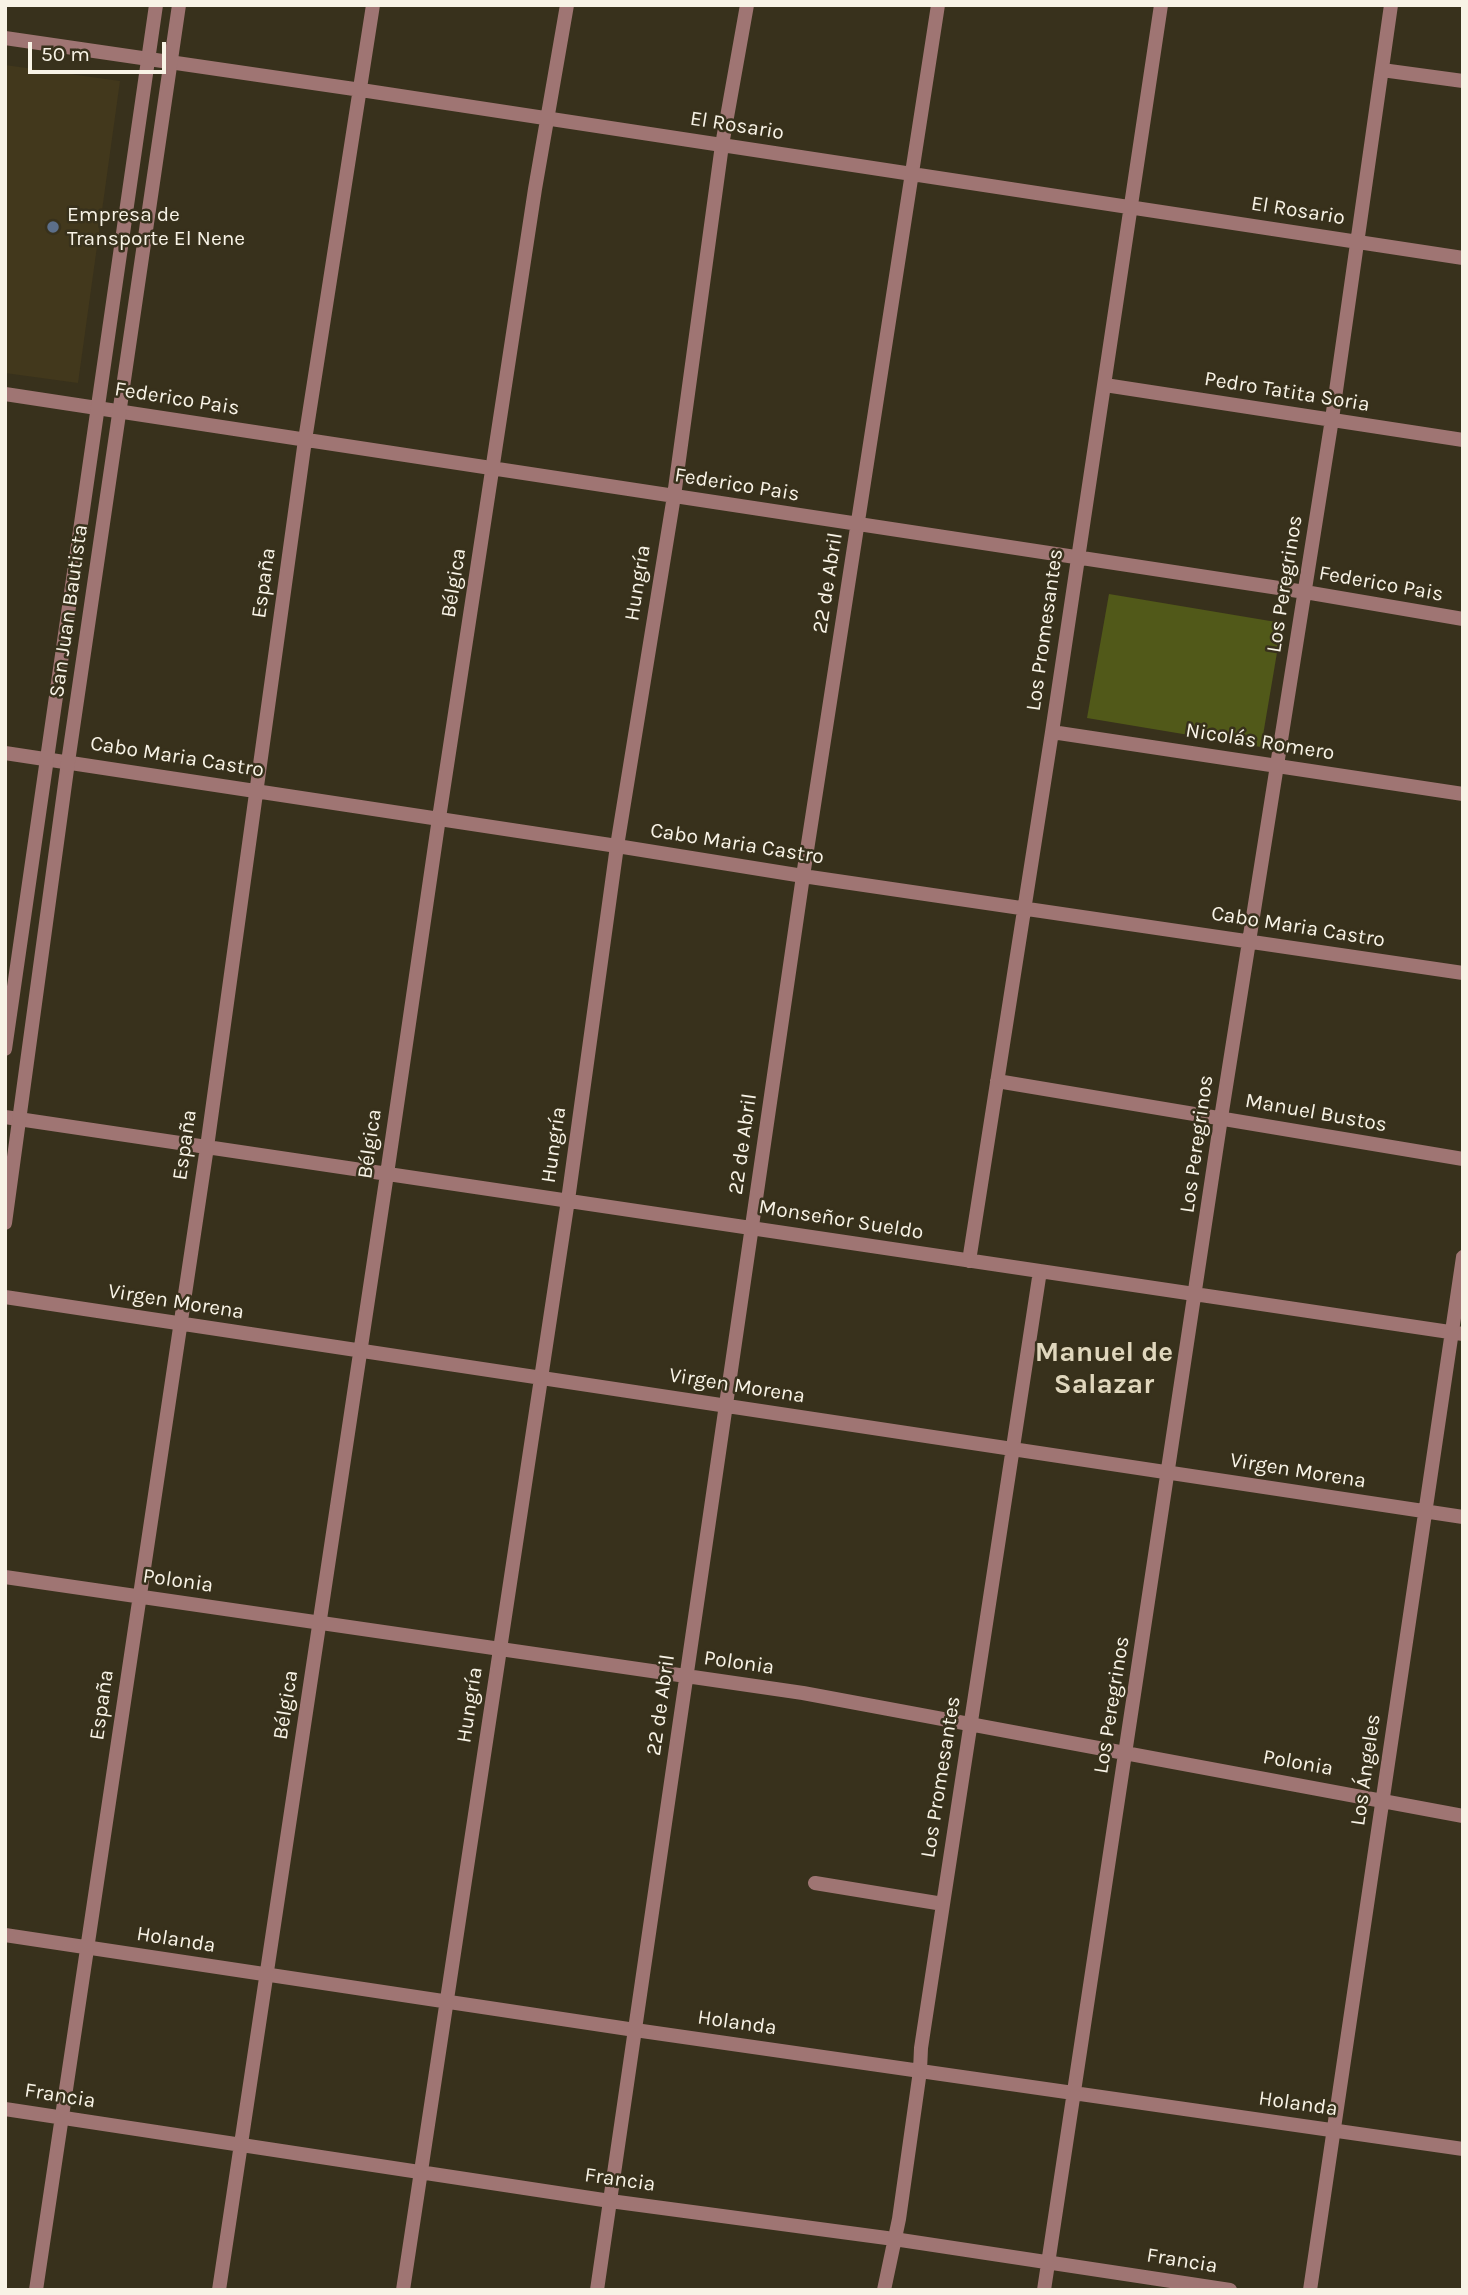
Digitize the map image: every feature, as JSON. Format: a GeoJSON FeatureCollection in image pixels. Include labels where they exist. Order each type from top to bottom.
{"type":"FeatureCollection","features":[{"type":"Feature","properties":{"kind":"street","name":"San Juan Bautista"},"geometry":{"type":"LineString","coordinates":[[5,1049],[156,5]]}},
{"type":"Feature","properties":{"kind":"street","name":"San Juan Bautista"},"geometry":{"type":"LineString","coordinates":[[5,1223],[68,762],[179,5]]}},
{"type":"Feature","properties":{"kind":"street","name":"España"},"geometry":{"type":"LineString","coordinates":[[36,2290],[207,1147],[306,440],[373,5]]}},
{"type":"Feature","properties":{"kind":"street","name":"Bélgica"},"geometry":{"type":"LineString","coordinates":[[219,2290],[439,818],[535,189],[567,5]]}},
{"type":"Feature","properties":{"kind":"street","name":"Hungría"},"geometry":{"type":"LineString","coordinates":[[402,2290],[568,1200],[617,846],[674,496],[722,145],[747,5]]}},
{"type":"Feature","properties":{"kind":"street","name":"22 de Abril"},"geometry":{"type":"LineString","coordinates":[[597,2290],[803,876],[938,5]]}},
{"type":"Feature","properties":{"kind":"street","name":"Los Promesantes"},"geometry":{"type":"LineString","coordinates":[[969,1261],[1052,732],[1161,5]]}},
{"type":"Feature","properties":{"kind":"street","name":"Los Peregrinos"},"geometry":{"type":"LineString","coordinates":[[1044,2290],[1221,1118],[1332,419],[1391,5]]}},
{"type":"Feature","properties":{"kind":"street","name":"El Rosario"},"geometry":{"type":"LineString","coordinates":[[5,38],[1463,258]]}},
{"type":"Feature","properties":{"kind":"street"},"geometry":{"type":"LineString","coordinates":[[1382,70],[1463,81]]}},
{"type":"Feature","properties":{"kind":"street","name":"Pedro Tatita Soria"},"geometry":{"type":"LineString","coordinates":[[1105,385],[1463,440]]}},
{"type":"Feature","properties":{"kind":"street","name":"Federico Pais"},"geometry":{"type":"LineString","coordinates":[[5,394],[1305,592],[1463,619]]}},
{"type":"Feature","properties":{"kind":"street","name":"Nicolás Romero"},"geometry":{"type":"LineString","coordinates":[[1052,732],[1463,794]]}},
{"type":"Feature","properties":{"kind":"street","name":"Cabo Maria Castro"},"geometry":{"type":"LineString","coordinates":[[5,753],[803,876],[1463,973]]}},
{"type":"Feature","properties":{"kind":"street","name":"Manuel Bustos"},"geometry":{"type":"LineString","coordinates":[[997,1081],[1463,1159]]}},
{"type":"Feature","properties":{"kind":"street","name":"Monseñor Sueldo"},"geometry":{"type":"LineString","coordinates":[[5,1116],[1457,1333]]}},
{"type":"Feature","properties":{"kind":"street","name":"Los Ángeles"},"geometry":{"type":"LineString","coordinates":[[1310,2290],[1426,1511],[1457,1333],[1463,1256]]}},
{"type":"Feature","properties":{"kind":"street","name":"Los Promesantes"},"geometry":{"type":"LineString","coordinates":[[884,2290],[899,2219],[921,2048],[1040,1271]]}},
{"type":"Feature","properties":{"kind":"street","name":"Virgen Morena"},"geometry":{"type":"LineString","coordinates":[[5,1297],[1463,1517]]}},
{"type":"Feature","properties":{"kind":"street","name":"Polonia"},"geometry":{"type":"LineString","coordinates":[[5,1577],[803,1693],[1463,1816]]}},
{"type":"Feature","properties":{"kind":"street"},"geometry":{"type":"LineString","coordinates":[[814,1883],[943,1903]]}},
{"type":"Feature","properties":{"kind":"street","name":"Holanda"},"geometry":{"type":"LineString","coordinates":[[5,1936],[1463,2149]]}},
{"type":"Feature","properties":{"kind":"street","name":"Francia"},"geometry":{"type":"LineString","coordinates":[[5,2109],[1230,2290]]}},
{"type":"Feature","properties":{"kind":"shaded area","name":"Empresa de Transporte El Nene"},"geometry":{"type":"Polygon","coordinates":[[[5,65],[120,81],[78,383],[5,373],[5,65]]]}},
{"type":"Feature","properties":{"kind":"green space"},"geometry":{"type":"Polygon","coordinates":[[[1109,594],[1282,623],[1261,747],[1087,718],[1109,594]]]}},
{"type":"Feature","properties":{"kind":"place","name":"Empresa de Transporte El Nene"},"geometry":{"type":"Point","coordinates":[53,227]}},
{"type":"Feature","properties":{"kind":"district","name":"Manuel de Salazar"},"geometry":{"type":"Point","coordinates":[1104,1369]}}]}
